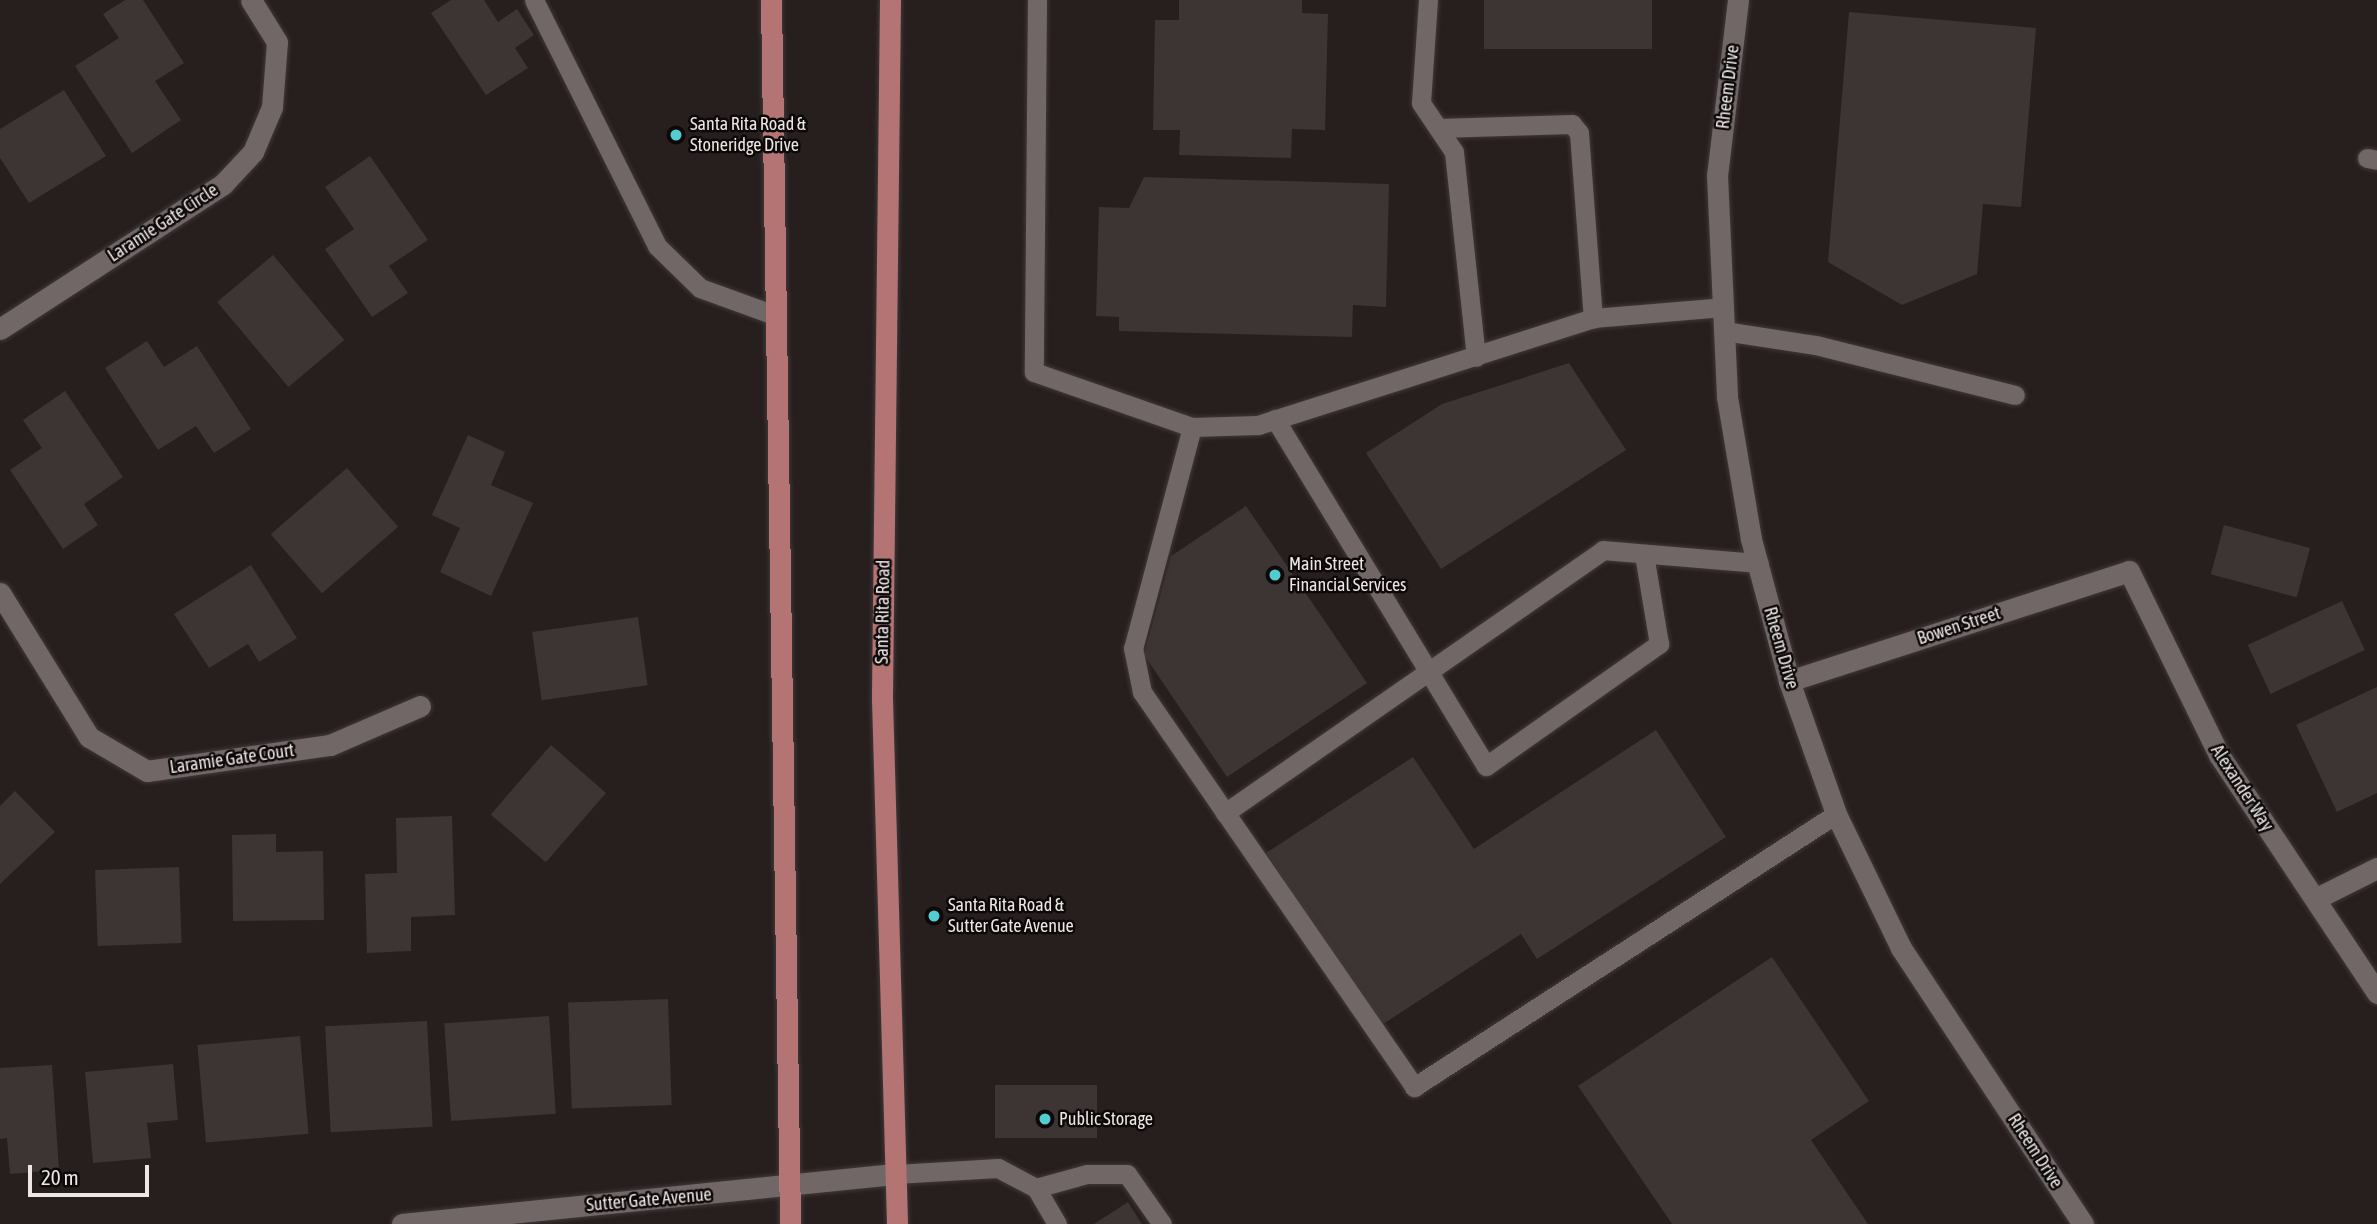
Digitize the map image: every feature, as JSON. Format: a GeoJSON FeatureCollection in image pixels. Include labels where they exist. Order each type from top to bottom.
{"type":"FeatureCollection","features":[{"type":"Feature","properties":{"kind":"main road"},"geometry":{"type":"LineString","coordinates":[[771,0],[772,314],[790,1224]]}},
{"type":"Feature","properties":{"kind":"main road","name":"Santa Rita Road"},"geometry":{"type":"LineString","coordinates":[[890,0],[882,699],[897,1224]]}},
{"type":"Feature","properties":{"kind":"street","name":"Laramie Gate Circle"},"geometry":{"type":"LineString","coordinates":[[0,329],[223,184],[253,152],[272,107],[277,42],[250,0]]}},
{"type":"Feature","properties":{"kind":"street","name":"Rheem Drive"},"geometry":{"type":"LineString","coordinates":[[1738,0],[1717,175],[1727,397],[1758,563],[1789,681],[1836,814],[1901,948],[2083,1224]]}},
{"type":"Feature","properties":{"kind":"street","name":"Bowen Street"},"geometry":{"type":"LineString","coordinates":[[1789,681],[2129,571]]}},
{"type":"Feature","properties":{"kind":"street","name":"Alexander Way"},"geometry":{"type":"LineString","coordinates":[[2129,571],[2219,755],[2377,993]]}},
{"type":"Feature","properties":{"kind":"street","name":"Laramie Gate Court"},"geometry":{"type":"LineString","coordinates":[[0,593],[89,737],[148,771],[330,745],[420,706]]}},
{"type":"Feature","properties":{"kind":"street"},"geometry":{"type":"LineString","coordinates":[[2315,899],[2377,868]]}},
{"type":"Feature","properties":{"kind":"street","name":"Sutter Gate Avenue"},"geometry":{"type":"LineString","coordinates":[[402,1224],[897,1174]]}},
{"type":"Feature","properties":{"kind":"lane"},"geometry":{"type":"LineString","coordinates":[[534,0],[657,246],[700,288],[772,314]]}},
{"type":"Feature","properties":{"kind":"lane"},"geometry":{"type":"LineString","coordinates":[[1037,0],[1034,372],[1192,427],[1275,419],[1593,318],[1723,307]]}},
{"type":"Feature","properties":{"kind":"lane"},"geometry":{"type":"LineString","coordinates":[[1428,0],[1421,103],[1454,152],[1476,357]]}},
{"type":"Feature","properties":{"kind":"lane"},"geometry":{"type":"LineString","coordinates":[[1438,128],[1572,124],[1579,133],[1593,318]]}},
{"type":"Feature","properties":{"kind":"lane"},"geometry":{"type":"LineString","coordinates":[[1724,331],[1816,345],[2015,395]]}},
{"type":"Feature","properties":{"kind":"lane"},"geometry":{"type":"LineString","coordinates":[[1275,419],[1486,766],[1659,644],[1644,554]]}},
{"type":"Feature","properties":{"kind":"lane"},"geometry":{"type":"LineString","coordinates":[[1192,427],[1133,649],[1142,692],[1414,1087],[1836,814]]}},
{"type":"Feature","properties":{"kind":"lane"},"geometry":{"type":"LineString","coordinates":[[1225,813],[1427,669],[1603,550],[1758,563]]}},
{"type":"Feature","properties":{"kind":"lane"},"geometry":{"type":"LineString","coordinates":[[897,1174],[998,1168],[1036,1188],[1057,1224]]}},
{"type":"Feature","properties":{"kind":"lane"},"geometry":{"type":"LineString","coordinates":[[1036,1188],[1087,1174],[1127,1174],[1162,1224]]}},
{"type":"Feature","properties":{"kind":"building"},"geometry":{"type":"Polygon","coordinates":[[[125,0],[143,0],[184,63],[155,81],[181,120],[132,153],[75,66],[119,38],[103,14],[125,0]]]}},
{"type":"Feature","properties":{"kind":"building"},"geometry":{"type":"Polygon","coordinates":[[[451,0],[484,0],[498,22],[517,9],[534,35],[515,48],[528,68],[486,95],[431,13],[451,0]]]}},
{"type":"Feature","properties":{"kind":"building"},"geometry":{"type":"Polygon","coordinates":[[[1179,0],[1302,0],[1302,13],[1328,14],[1325,130],[1292,129],[1291,158],[1179,155],[1180,130],[1153,130],[1155,20],[1179,20],[1179,0]]]}},
{"type":"Feature","properties":{"kind":"building"},"geometry":{"type":"Polygon","coordinates":[[[1484,0],[1652,0],[1652,49],[1484,49],[1484,0]]]}},
{"type":"Feature","properties":{"kind":"building"},"geometry":{"type":"Polygon","coordinates":[[[1849,12],[2036,28],[2021,207],[1983,204],[1977,274],[1902,305],[1828,262],[1849,12]]]}},
{"type":"Feature","properties":{"kind":"building"},"geometry":{"type":"Polygon","coordinates":[[[64,90],[106,156],[29,203],[0,158],[0,129],[64,90]]]}},
{"type":"Feature","properties":{"kind":"building"},"geometry":{"type":"Polygon","coordinates":[[[370,156],[428,240],[389,266],[408,293],[372,317],[325,249],[354,229],[325,187],[370,156]]]}},
{"type":"Feature","properties":{"kind":"building"},"geometry":{"type":"Polygon","coordinates":[[[1144,177],[1389,184],[1386,307],[1353,305],[1352,337],[1119,331],[1119,317],[1096,316],[1099,207],[1129,208],[1144,177]]]}},
{"type":"Feature","properties":{"kind":"building"},"geometry":{"type":"Polygon","coordinates":[[[273,255],[344,340],[288,387],[217,302],[273,255]]]}},
{"type":"Feature","properties":{"kind":"building"},"geometry":{"type":"Polygon","coordinates":[[[147,341],[164,367],[197,346],[251,429],[214,453],[196,426],[158,450],[105,368],[147,341]]]}},
{"type":"Feature","properties":{"kind":"building"},"geometry":{"type":"Polygon","coordinates":[[[1569,363],[1626,450],[1441,569],[1366,453],[1442,404],[1569,363]]]}},
{"type":"Feature","properties":{"kind":"building"},"geometry":{"type":"Polygon","coordinates":[[[65,391],[123,477],[84,504],[98,525],[63,549],[10,470],[42,448],[23,420],[65,391]]]}},
{"type":"Feature","properties":{"kind":"building"},"geometry":{"type":"Polygon","coordinates":[[[468,435],[505,452],[491,485],[533,503],[491,596],[440,572],[460,528],[432,515],[468,435]]]}},
{"type":"Feature","properties":{"kind":"building"},"geometry":{"type":"Polygon","coordinates":[[[347,468],[398,527],[322,593],[271,534],[347,468]]]}},
{"type":"Feature","properties":{"kind":"building"},"geometry":{"type":"Polygon","coordinates":[[[1246,506],[1367,683],[1227,777],[1144,655],[1171,556],[1246,506]]]}},
{"type":"Feature","properties":{"kind":"building"},"geometry":{"type":"Polygon","coordinates":[[[2224,525],[2310,548],[2297,597],[2211,574],[2224,525]]]}},
{"type":"Feature","properties":{"kind":"building"},"geometry":{"type":"Polygon","coordinates":[[[251,565],[297,638],[259,662],[248,644],[209,668],[174,614],[251,565]]]}},
{"type":"Feature","properties":{"kind":"building"},"geometry":{"type":"Polygon","coordinates":[[[2342,601],[2365,650],[2271,694],[2248,645],[2342,601]]]}},
{"type":"Feature","properties":{"kind":"building"},"geometry":{"type":"Polygon","coordinates":[[[638,617],[648,685],[542,700],[532,632],[638,617]]]}},
{"type":"Feature","properties":{"kind":"building"},"geometry":{"type":"Polygon","coordinates":[[[2377,687],[2377,793],[2337,812],[2296,725],[2377,687]]]}},
{"type":"Feature","properties":{"kind":"building"},"geometry":{"type":"Polygon","coordinates":[[[1656,730],[1726,837],[1537,959],[1521,934],[1380,1026],[1266,853],[1413,757],[1474,849],[1656,730]]]}},
{"type":"Feature","properties":{"kind":"building"},"geometry":{"type":"Polygon","coordinates":[[[551,745],[606,793],[546,862],[491,814],[551,745]]]}},
{"type":"Feature","properties":{"kind":"building"},"geometry":{"type":"Polygon","coordinates":[[[15,791],[55,832],[0,884],[0,806],[15,791]]]}},
{"type":"Feature","properties":{"kind":"building"},"geometry":{"type":"Polygon","coordinates":[[[452,816],[455,915],[411,917],[411,951],[367,953],[365,874],[397,873],[396,818],[452,816]]]}},
{"type":"Feature","properties":{"kind":"building"},"geometry":{"type":"Polygon","coordinates":[[[276,834],[276,852],[323,851],[324,920],[233,921],[232,835],[276,834]]]}},
{"type":"Feature","properties":{"kind":"building"},"geometry":{"type":"Polygon","coordinates":[[[179,867],[182,943],[98,946],[95,870],[179,867]]]}},
{"type":"Feature","properties":{"kind":"building"},"geometry":{"type":"Polygon","coordinates":[[[1772,957],[1869,1101],[1811,1140],[1868,1224],[1672,1224],[1578,1086],[1772,957]]]}},
{"type":"Feature","properties":{"kind":"building"},"geometry":{"type":"Polygon","coordinates":[[[668,999],[672,1105],[572,1108],[568,1002],[668,999]]]}},
{"type":"Feature","properties":{"kind":"building"},"geometry":{"type":"Polygon","coordinates":[[[549,1016],[556,1114],[451,1121],[444,1023],[549,1016]]]}},
{"type":"Feature","properties":{"kind":"building"},"geometry":{"type":"Polygon","coordinates":[[[427,1021],[433,1127],[331,1132],[325,1026],[427,1021]]]}},
{"type":"Feature","properties":{"kind":"building"},"geometry":{"type":"Polygon","coordinates":[[[300,1036],[309,1134],[206,1143],[197,1045],[300,1036]]]}},
{"type":"Feature","properties":{"kind":"building"},"geometry":{"type":"Polygon","coordinates":[[[173,1064],[178,1120],[147,1123],[151,1158],[93,1163],[85,1072],[173,1064]]]}},
{"type":"Feature","properties":{"kind":"building"},"geometry":{"type":"Polygon","coordinates":[[[52,1065],[59,1170],[10,1174],[7,1138],[0,1139],[0,1068],[52,1065]]]}},
{"type":"Feature","properties":{"kind":"building"},"geometry":{"type":"Polygon","coordinates":[[[995,1085],[1097,1085],[1097,1138],[995,1138],[995,1085]]]}},
{"type":"Feature","properties":{"kind":"building"},"geometry":{"type":"Polygon","coordinates":[[[1128,1202],[1142,1224],[1094,1224],[1128,1202]]]}},
{"type":"Feature","properties":{"kind":"place","name":"Santa Rita Road & Stoneridge Drive"},"geometry":{"type":"Point","coordinates":[676,135]}},
{"type":"Feature","properties":{"kind":"place","name":"Main Street Financial Services"},"geometry":{"type":"Point","coordinates":[1275,575]}},
{"type":"Feature","properties":{"kind":"place","name":"Santa Rita Road & Sutter Gate Avenue"},"geometry":{"type":"Point","coordinates":[934,916]}},
{"type":"Feature","properties":{"kind":"place","name":"Public Storage"},"geometry":{"type":"Point","coordinates":[1045,1119]}}]}
